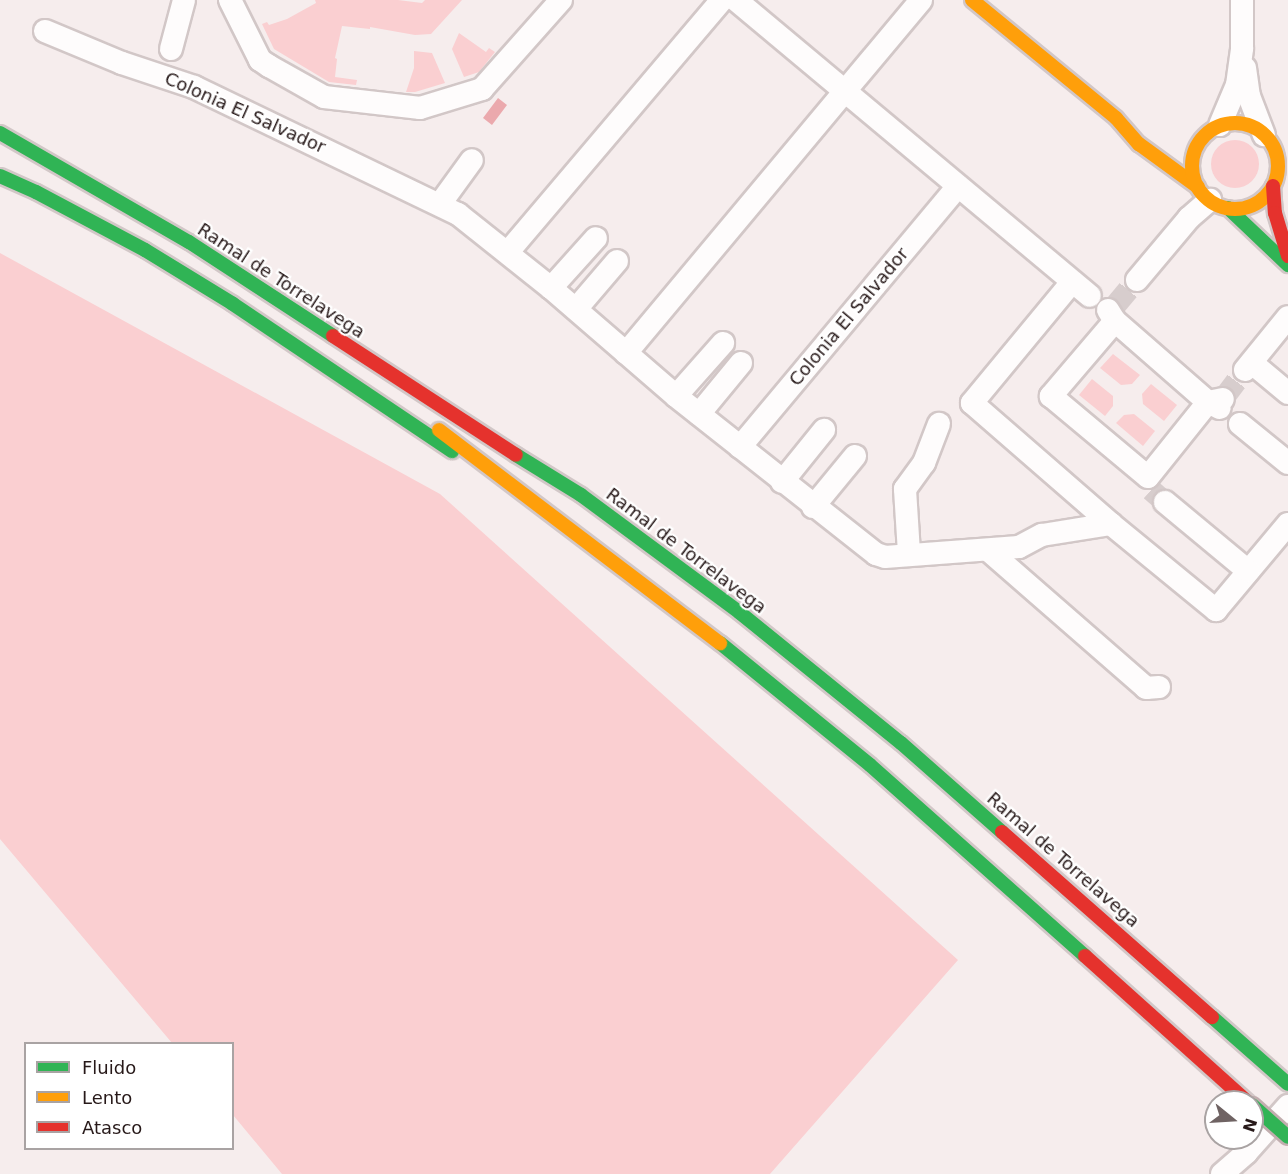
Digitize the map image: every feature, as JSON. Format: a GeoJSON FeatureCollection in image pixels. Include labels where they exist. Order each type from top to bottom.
{"type":"FeatureCollection","features":[{"type":"Feature","properties":{"kind":"highway"},"geometry":{"type":"LineString","coordinates":[[972,0],[1116,118],[1139,144],[1212,199],[1288,265]]}},
{"type":"Feature","properties":{"kind":"highway"},"geometry":{"type":"LineString","coordinates":[[0,117],[204,237],[519,444],[581,495]]}},
{"type":"Feature","properties":{"kind":"highway"},"geometry":{"type":"LineString","coordinates":[[1116,118],[1152,135]]}},
{"type":"Feature","properties":{"kind":"highway"},"geometry":{"type":"LineString","coordinates":[[1182,138],[1248,125],[1271,142],[1277,159],[1272,186],[1275,213],[1288,256]]}},
{"type":"Feature","properties":{"kind":"highway"},"geometry":{"type":"LineString","coordinates":[[1211,132],[1197,147],[1192,168],[1212,199]]}},
{"type":"Feature","properties":{"kind":"highway","name":"Ramal de Torrelavega"},"geometry":{"type":"LineString","coordinates":[[0,133],[189,242],[514,454],[581,495],[739,612],[901,743],[1116,929],[1288,1084]]}},
{"type":"Feature","properties":{"kind":"highway"},"geometry":{"type":"LineString","coordinates":[[0,176],[78,213],[234,304],[395,411],[716,639]]}},
{"type":"Feature","properties":{"kind":"highway","name":"Ramal de Torrelavega"},"geometry":{"type":"LineString","coordinates":[[52,184],[130,228],[346,366],[469,452],[716,639],[870,765],[1235,1090]]}},
{"type":"Feature","properties":{"kind":"highway"},"geometry":{"type":"LineString","coordinates":[[1212,199],[1254,204],[1272,186]]}},
{"type":"Feature","properties":{"kind":"highway"},"geometry":{"type":"LineString","coordinates":[[1264,1116],[1288,1137]]}},
{"type":"Feature","properties":{"kind":"street"},"geometry":{"type":"LineString","coordinates":[[171,49],[184,0]]}},
{"type":"Feature","properties":{"kind":"street"},"geometry":{"type":"LineString","coordinates":[[230,0],[260,60],[324,98],[420,108],[482,89],[561,0]]}},
{"type":"Feature","properties":{"kind":"street"},"geometry":{"type":"LineString","coordinates":[[508,252],[722,0]]}},
{"type":"Feature","properties":{"kind":"street"},"geometry":{"type":"LineString","coordinates":[[736,0],[1107,309],[1217,403],[1148,477],[1051,396],[1107,309]]}},
{"type":"Feature","properties":{"kind":"street"},"geometry":{"type":"LineString","coordinates":[[626,353],[921,0]]}},
{"type":"Feature","properties":{"kind":"street"},"geometry":{"type":"LineString","coordinates":[[1211,132],[1237,86],[1242,48],[1242,0]]}},
{"type":"Feature","properties":{"kind":"street","name":"Colonia El Salvador"},"geometry":{"type":"LineString","coordinates":[[45,31],[122,63],[194,87],[458,214],[508,252],[676,396],[867,550],[885,556],[1019,547],[1042,535],[1111,524]]}},
{"type":"Feature","properties":{"kind":"street"},"geometry":{"type":"LineString","coordinates":[[1242,48],[1249,96],[1264,135]]}},
{"type":"Feature","properties":{"kind":"street"},"geometry":{"type":"LineString","coordinates":[[440,204],[472,160]]}},
{"type":"Feature","properties":{"kind":"street","name":"Colonia El Salvador"},"geometry":{"type":"LineString","coordinates":[[740,447],[958,186]]}},
{"type":"Feature","properties":{"kind":"street"},"geometry":{"type":"LineString","coordinates":[[1137,280],[1189,218],[1212,199]]}},
{"type":"Feature","properties":{"kind":"street"},"geometry":{"type":"LineString","coordinates":[[551,288],[596,237]]}},
{"type":"Feature","properties":{"kind":"street"},"geometry":{"type":"LineString","coordinates":[[576,309],[618,261]]}},
{"type":"Feature","properties":{"kind":"street"},"geometry":{"type":"LineString","coordinates":[[1072,282],[972,403],[1111,524],[1216,610],[1288,524]]}},
{"type":"Feature","properties":{"kind":"street"},"geometry":{"type":"LineString","coordinates":[[1288,317],[1249,366],[1288,393]]}},
{"type":"Feature","properties":{"kind":"street"},"geometry":{"type":"LineString","coordinates":[[676,396],[723,343]]}},
{"type":"Feature","properties":{"kind":"street"},"geometry":{"type":"LineString","coordinates":[[699,414],[741,363]]}},
{"type":"Feature","properties":{"kind":"street"},"geometry":{"type":"LineString","coordinates":[[909,553],[905,489],[924,464],[939,424]]}},
{"type":"Feature","properties":{"kind":"street"},"geometry":{"type":"LineString","coordinates":[[1240,424],[1288,463]]}},
{"type":"Feature","properties":{"kind":"street"},"geometry":{"type":"LineString","coordinates":[[782,482],[824,430]]}},
{"type":"Feature","properties":{"kind":"street"},"geometry":{"type":"LineString","coordinates":[[813,507],[855,456]]}},
{"type":"Feature","properties":{"kind":"street"},"geometry":{"type":"LineString","coordinates":[[1153,492],[1248,571]]}},
{"type":"Feature","properties":{"kind":"street"},"geometry":{"type":"LineString","coordinates":[[988,550],[1146,688],[1159,687]]}},
{"type":"Feature","properties":{"kind":"street"},"geometry":{"type":"LineString","coordinates":[[1222,1174],[1246,1153],[1288,1106]]}},
{"type":"Feature","properties":{"kind":"shaded area"},"geometry":{"type":"Polygon","coordinates":[[[315,0],[398,0],[422,3],[425,0],[462,0],[431,34],[415,35],[370,27],[370,29],[342,26],[335,58],[337,59],[335,77],[357,80],[356,85],[329,82],[274,49],[262,24],[267,22],[269,25],[287,19],[316,3],[315,0]]]}},
{"type":"Feature","properties":{"kind":"shaded area"},"geometry":{"type":"Polygon","coordinates":[[[459,33],[486,52],[489,48],[495,52],[479,72],[464,77],[452,49],[459,33]]]}},
{"type":"Feature","properties":{"kind":"shaded area"},"geometry":{"type":"Polygon","coordinates":[[[414,51],[432,53],[445,83],[415,92],[406,92],[414,68],[414,51]]]}},
{"type":"Feature","properties":{"kind":"shaded area"},"geometry":{"type":"Polygon","coordinates":[[[498,98],[507,105],[492,125],[483,118],[498,98]]]}},
{"type":"Feature","properties":{"kind":"shaded area"},"geometry":{"type":"Polygon","coordinates":[[[1230,140],[1240,140],[1252,147],[1259,159],[1259,169],[1252,181],[1240,188],[1230,188],[1215,177],[1211,169],[1211,159],[1222,144],[1230,140]]]}},
{"type":"Feature","properties":{"kind":"shaded area"},"geometry":{"type":"Polygon","coordinates":[[[0,253],[440,494],[958,960],[770,1174],[282,1174],[234,1116],[234,1042],[171,1042],[0,839],[0,253]]]}},
{"type":"Feature","properties":{"kind":"shaded area"},"geometry":{"type":"Polygon","coordinates":[[[1113,354],[1140,375],[1132,384],[1121,385],[1100,368],[1113,354]]]}},
{"type":"Feature","properties":{"kind":"shaded area"},"geometry":{"type":"Polygon","coordinates":[[[1092,379],[1113,396],[1113,406],[1105,416],[1079,395],[1092,379]]]}},
{"type":"Feature","properties":{"kind":"shaded area"},"geometry":{"type":"Polygon","coordinates":[[[1151,384],[1177,405],[1164,421],[1143,404],[1142,394],[1151,384]]]}},
{"type":"Feature","properties":{"kind":"shaded area"},"geometry":{"type":"Polygon","coordinates":[[[1134,414],[1155,431],[1143,446],[1116,423],[1124,415],[1134,414]]]}},
{"type":"Feature","properties":{"kind":"tunnel"},"geometry":{"type":"LineString","coordinates":[[1114,307],[1137,280]]}},
{"type":"Feature","properties":{"kind":"tunnel"},"geometry":{"type":"LineString","coordinates":[[1223,399],[1245,370]]}},
{"type":"Feature","properties":{"kind":"tunnel"},"geometry":{"type":"LineString","coordinates":[[1151,490],[1165,502]]}},
{"type":"Feature","properties":{"kind":"traffic: fast"},"geometry":{"type":"LineString","coordinates":[[0,133],[189,242],[333,336]]}},
{"type":"Feature","properties":{"kind":"traffic: fast"},"geometry":{"type":"LineString","coordinates":[[0,176],[36,192],[145,250],[233,304],[452,451]]}},
{"type":"Feature","properties":{"kind":"traffic: fast"},"geometry":{"type":"LineString","coordinates":[[1228,208],[1288,265]]}},
{"type":"Feature","properties":{"kind":"traffic: fast"},"geometry":{"type":"LineString","coordinates":[[516,455],[581,495],[739,612],[901,743],[1002,832]]}},
{"type":"Feature","properties":{"kind":"traffic: fast"},"geometry":{"type":"LineString","coordinates":[[720,643],[870,765],[1085,956]]}},
{"type":"Feature","properties":{"kind":"traffic: fast"},"geometry":{"type":"LineString","coordinates":[[1212,1017],[1288,1084]]}},
{"type":"Feature","properties":{"kind":"traffic: fast"},"geometry":{"type":"LineString","coordinates":[[1264,1116],[1288,1137]]}},
{"type":"Feature","properties":{"kind":"traffic: slow"},"geometry":{"type":"LineString","coordinates":[[972,0],[1116,118],[1139,144],[1198,187]]}},
{"type":"Feature","properties":{"kind":"traffic: slow"},"geometry":{"type":"LineString","coordinates":[[1235,123],[1251,127],[1265,136],[1274,150],[1278,166],[1274,182],[1265,196],[1251,205],[1235,209],[1219,205],[1205,196],[1196,182],[1192,166],[1196,150],[1205,136],[1219,127],[1235,123]]}},
{"type":"Feature","properties":{"kind":"traffic: slow"},"geometry":{"type":"LineString","coordinates":[[439,430],[720,643]]}},
{"type":"Feature","properties":{"kind":"traffic: jam"},"geometry":{"type":"LineString","coordinates":[[1273,186],[1275,213],[1288,256]]}},
{"type":"Feature","properties":{"kind":"traffic: jam"},"geometry":{"type":"LineString","coordinates":[[333,336],[516,455]]}},
{"type":"Feature","properties":{"kind":"traffic: jam"},"geometry":{"type":"LineString","coordinates":[[1002,832],[1212,1017]]}},
{"type":"Feature","properties":{"kind":"traffic: jam"},"geometry":{"type":"LineString","coordinates":[[1085,956],[1235,1090]]}}]}
